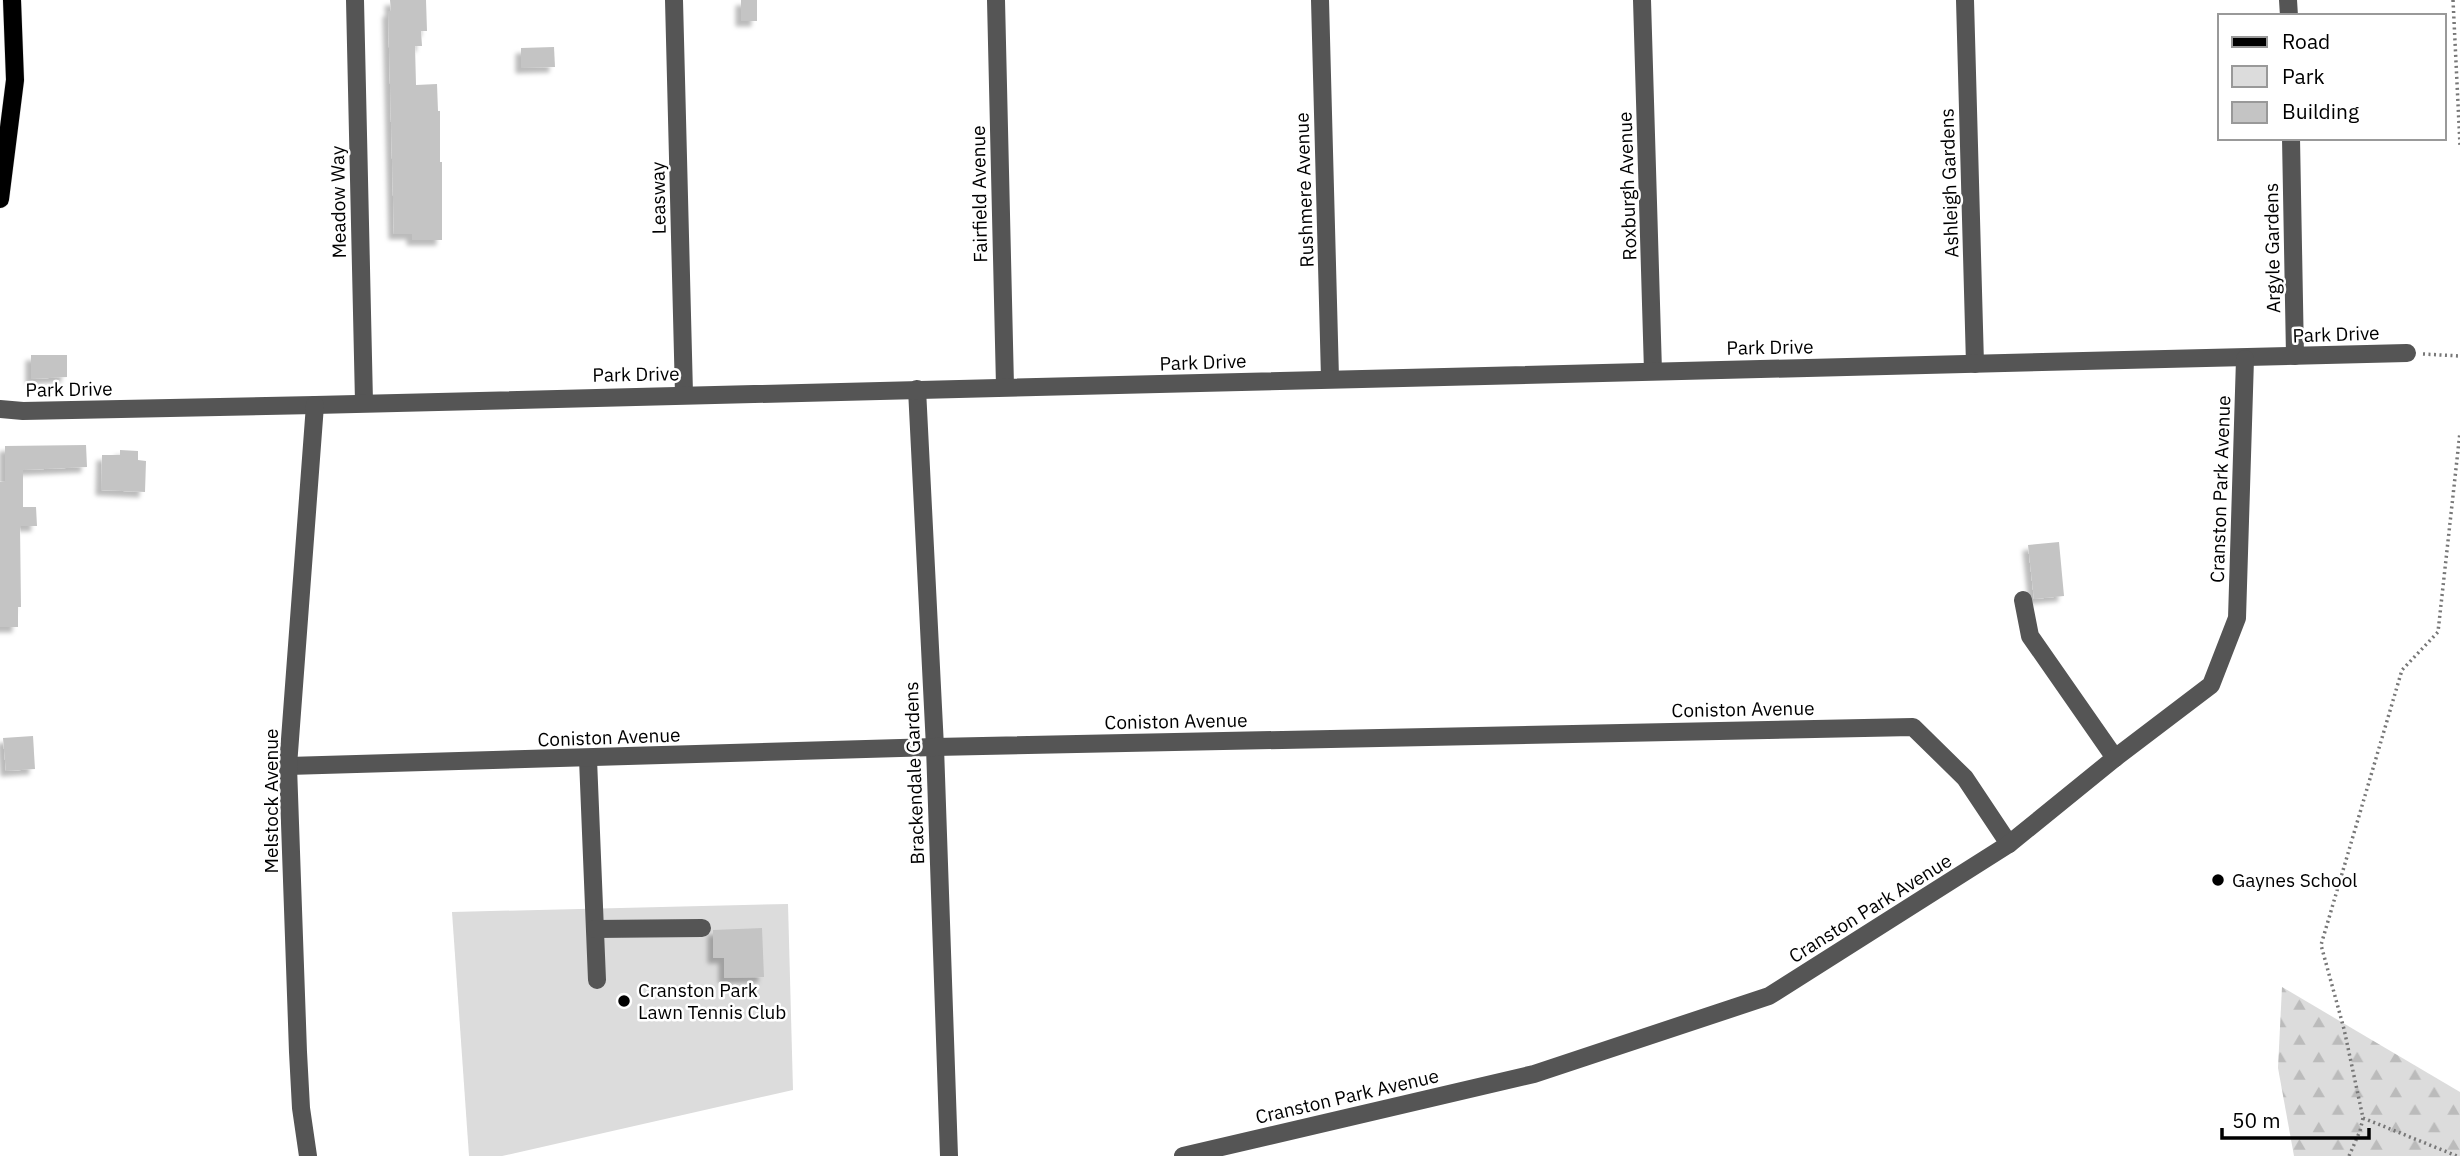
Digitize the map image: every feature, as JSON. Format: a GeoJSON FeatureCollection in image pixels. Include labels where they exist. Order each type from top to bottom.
{"type":"FeatureCollection","features":[{"type":"Feature","properties":{"kind":"main road"},"geometry":{"type":"LineString","coordinates":[[0,199],[15,80],[12,0]]}},
{"type":"Feature","properties":{"kind":"street","name":"Meadow Way"},"geometry":{"type":"LineString","coordinates":[[355,0],[364,402]]}},
{"type":"Feature","properties":{"kind":"street","name":"Leasway"},"geometry":{"type":"LineString","coordinates":[[674,0],[684,394]]}},
{"type":"Feature","properties":{"kind":"street","name":"Fairfield Avenue"},"geometry":{"type":"LineString","coordinates":[[996,0],[1005,386]]}},
{"type":"Feature","properties":{"kind":"street","name":"Rushmere Avenue"},"geometry":{"type":"LineString","coordinates":[[1320,0],[1330,378]]}},
{"type":"Feature","properties":{"kind":"street","name":"Roxburgh Avenue"},"geometry":{"type":"LineString","coordinates":[[1642,0],[1653,371]]}},
{"type":"Feature","properties":{"kind":"street","name":"Ashleigh Gardens"},"geometry":{"type":"LineString","coordinates":[[1965,0],[1975,365]]}},
{"type":"Feature","properties":{"kind":"street","name":"Argyle Gardens"},"geometry":{"type":"LineString","coordinates":[[2291,140],[2295,356]]}},
{"type":"Feature","properties":{"kind":"street","name":"Park Drive"},"geometry":{"type":"LineString","coordinates":[[0,409],[23,411],[315,405],[1005,386],[1093,387],[1330,378],[1474,377],[2407,353]]}},
{"type":"Feature","properties":{"kind":"street","name":"Cranston Park Avenue"},"geometry":{"type":"LineString","coordinates":[[1183,1156],[1534,1074],[1769,996],[2009,844],[2211,685],[2238,618],[2245,359]]}},
{"type":"Feature","properties":{"kind":"street","name":"Brackendale Gardens"},"geometry":{"type":"LineString","coordinates":[[917,389],[935,747],[948,1156]]}},
{"type":"Feature","properties":{"kind":"street","name":"Melstock Avenue"},"geometry":{"type":"LineString","coordinates":[[308,1156],[301,1108],[298,1052],[288,766],[315,405]]}},
{"type":"Feature","properties":{"kind":"street"},"geometry":{"type":"LineString","coordinates":[[2022,600],[2030,636],[2115,758]]}},
{"type":"Feature","properties":{"kind":"street","name":"Coniston Avenue"},"geometry":{"type":"LineString","coordinates":[[288,766],[935,747],[1913,727],[1965,778],[2009,844]]}},
{"type":"Feature","properties":{"kind":"street"},"geometry":{"type":"LineString","coordinates":[[588,759],[597,980]]}},
{"type":"Feature","properties":{"kind":"street"},"geometry":{"type":"LineString","coordinates":[[595,929],[702,928]]}},
{"type":"Feature","properties":{"kind":"path"},"geometry":{"type":"LineString","coordinates":[[2453,0],[2460,145]]}},
{"type":"Feature","properties":{"kind":"path"},"geometry":{"type":"LineString","coordinates":[[2407,353],[2460,356]]}},
{"type":"Feature","properties":{"kind":"path"},"geometry":{"type":"LineString","coordinates":[[2348,1156],[2363,1118],[2344,1030],[2321,944],[2402,670],[2438,632],[2460,432]]}},
{"type":"Feature","properties":{"kind":"path"},"geometry":{"type":"LineString","coordinates":[[2363,1118],[2457,1156]]}},
{"type":"Feature","properties":{"kind":"green space","name":"Cranston Park Lawn Tennis Club"},"geometry":{"type":"Polygon","coordinates":[[[788,904],[793,1090],[502,1156],[469,1156],[452,912],[788,904]]]}},
{"type":"Feature","properties":{"kind":"green space"},"geometry":{"type":"Polygon","coordinates":[[[2282,987],[2460,1092],[2460,1156],[2294,1156],[2278,1068],[2282,987]]]}},
{"type":"Feature","properties":{"kind":"building"},"geometry":{"type":"Polygon","coordinates":[[[390,0],[426,0],[427,31],[421,31],[422,46],[415,46],[416,85],[437,84],[442,162],[442,240],[412,240],[412,234],[394,234],[388,11],[391,11],[390,0]]]}},
{"type":"Feature","properties":{"kind":"building"},"geometry":{"type":"Polygon","coordinates":[[[741,0],[757,0],[757,21],[741,21],[741,0]]]}},
{"type":"Feature","properties":{"kind":"building"},"geometry":{"type":"Polygon","coordinates":[[[554,47],[555,67],[521,68],[521,48],[554,47]]]}},
{"type":"Feature","properties":{"kind":"building"},"geometry":{"type":"Polygon","coordinates":[[[31,355],[67,355],[67,377],[31,379],[31,355]]]}},
{"type":"Feature","properties":{"kind":"building"},"geometry":{"type":"Polygon","coordinates":[[[86,445],[87,467],[23,470],[23,507],[36,507],[37,526],[20,526],[21,607],[18,607],[18,627],[0,627],[0,482],[5,481],[5,446],[86,445]]]}},
{"type":"Feature","properties":{"kind":"building"},"geometry":{"type":"Polygon","coordinates":[[[120,450],[138,451],[138,460],[146,461],[145,492],[101,490],[102,455],[120,455],[120,450]]]}},
{"type":"Feature","properties":{"kind":"building"},"geometry":{"type":"Polygon","coordinates":[[[2059,542],[2064,596],[2034,599],[2028,545],[2059,542]]]}},
{"type":"Feature","properties":{"kind":"building"},"geometry":{"type":"Polygon","coordinates":[[[33,736],[35,769],[6,771],[3,738],[33,736]]]}},
{"type":"Feature","properties":{"kind":"building"},"geometry":{"type":"Polygon","coordinates":[[[762,928],[764,977],[724,978],[724,958],[713,958],[713,930],[762,928]]]}},
{"type":"Feature","properties":{"kind":"place","name":"Gaynes School"},"geometry":{"type":"Point","coordinates":[2218,880]}},
{"type":"Feature","properties":{"kind":"place","name":"Cranston Park Lawn Tennis Club"},"geometry":{"type":"Point","coordinates":[624,1001]}}]}
